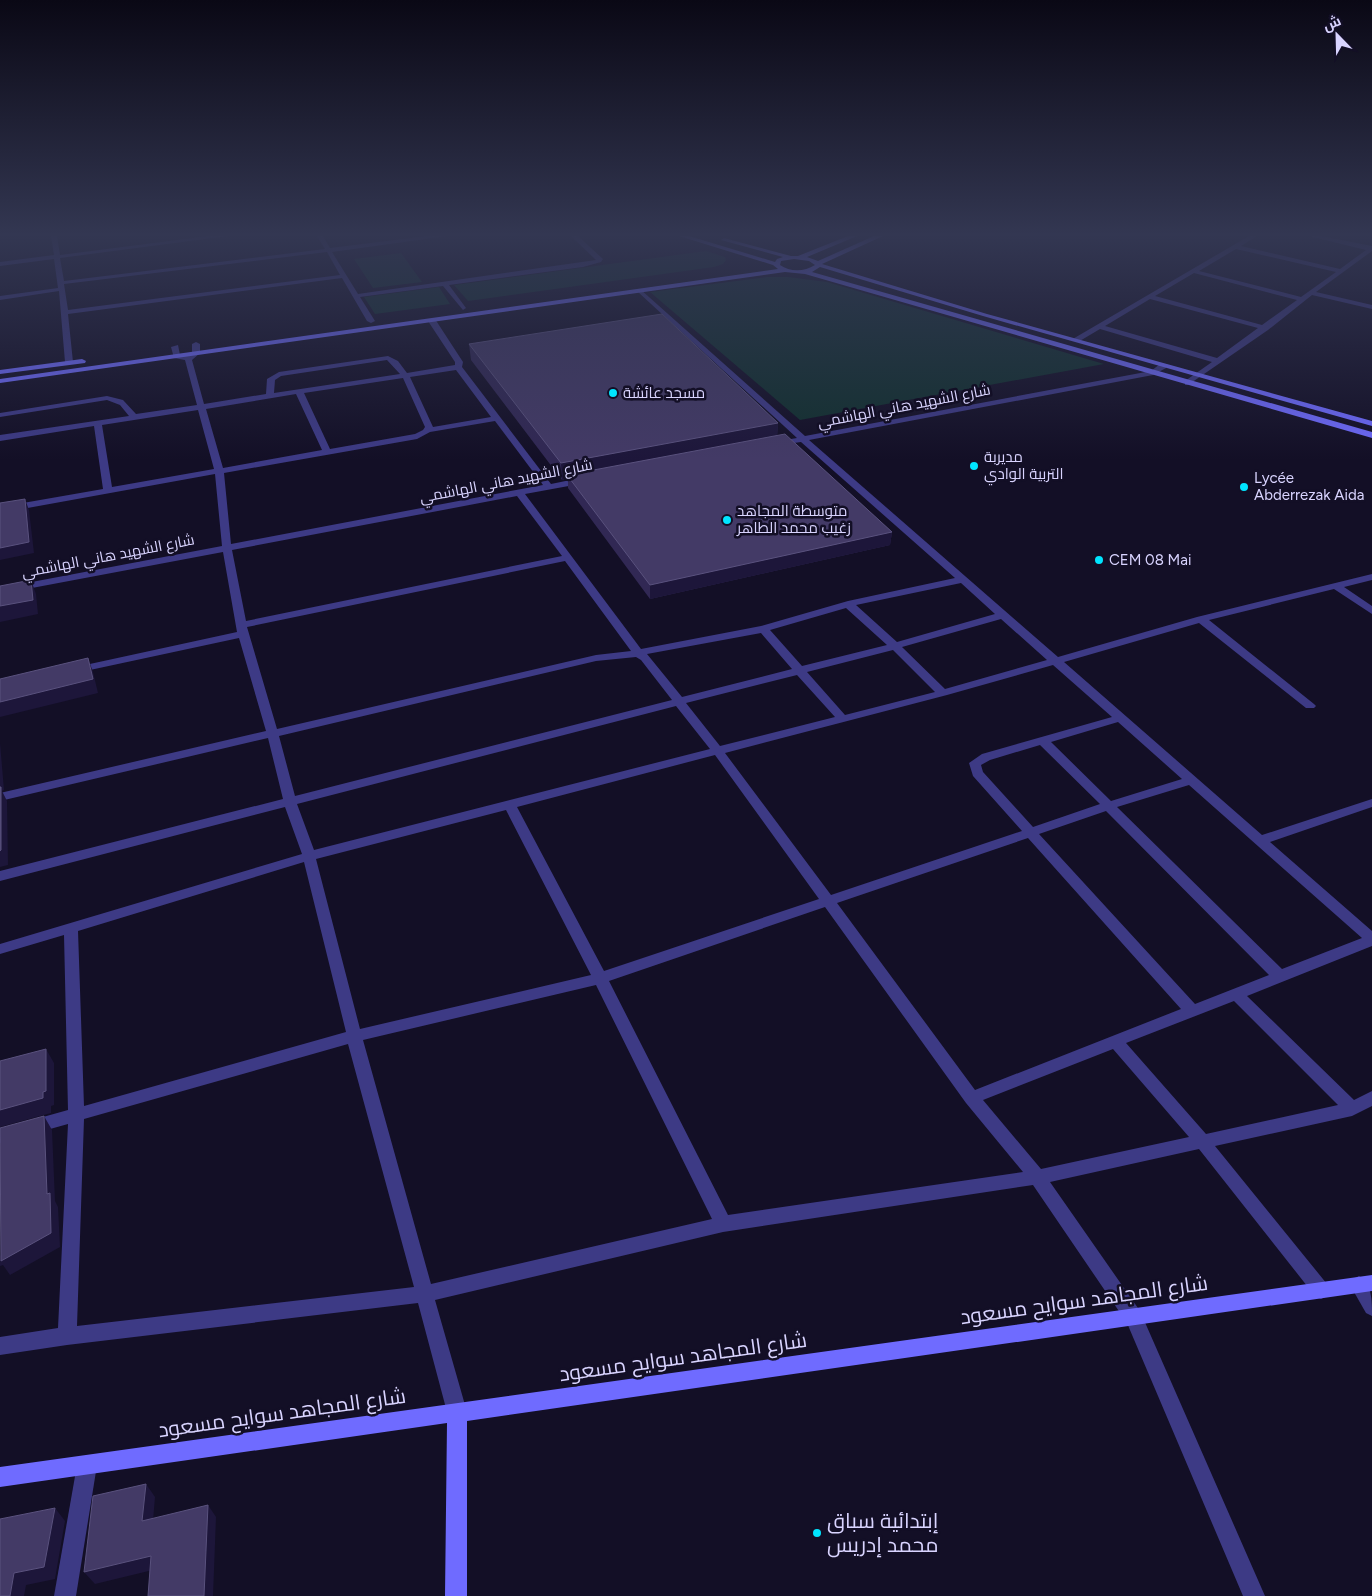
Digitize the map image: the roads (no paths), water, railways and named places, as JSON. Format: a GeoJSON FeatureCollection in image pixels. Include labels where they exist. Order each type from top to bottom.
{"type":"FeatureCollection","features":[{"type":"Feature","properties":{"kind":"street"},"geometry":{"type":"LineString","coordinates":[[69,362],[65,312],[77,310]]}},
{"type":"Feature","properties":{"kind":"street"},"geometry":{"type":"LineString","coordinates":[[365,310],[371,321]]}},
{"type":"Feature","properties":{"kind":"street"},"geometry":{"type":"LineString","coordinates":[[216,342],[445,310]]}},
{"type":"Feature","properties":{"kind":"street"},"geometry":{"type":"LineString","coordinates":[[0,381],[186,350],[505,310]]}},
{"type":"Feature","properties":{"kind":"street"},"geometry":{"type":"LineString","coordinates":[[661,310],[962,580],[1372,939],[1236,995],[972,1098]]}},
{"type":"Feature","properties":{"kind":"street"},"geometry":{"type":"LineString","coordinates":[[939,310],[1372,435]]}},
{"type":"Feature","properties":{"kind":"street"},"geometry":{"type":"LineString","coordinates":[[975,310],[1163,366],[1372,424]]}},
{"type":"Feature","properties":{"kind":"street"},"geometry":{"type":"LineString","coordinates":[[1075,340],[1125,310]]}},
{"type":"Feature","properties":{"kind":"street"},"geometry":{"type":"LineString","coordinates":[[1199,310],[1265,328]]}},
{"type":"Feature","properties":{"kind":"street"},"geometry":{"type":"LineString","coordinates":[[1188,383],[1196,375],[1288,310]]}},
{"type":"Feature","properties":{"kind":"street"},"geometry":{"type":"LineString","coordinates":[[432,321],[459,362],[458,367],[549,486]]}},
{"type":"Feature","properties":{"kind":"street"},"geometry":{"type":"LineString","coordinates":[[1099,326],[1217,361]]}},
{"type":"Feature","properties":{"kind":"street"},"geometry":{"type":"LineString","coordinates":[[166,349],[186,350],[206,343]]}},
{"type":"Feature","properties":{"kind":"street"},"geometry":{"type":"LineString","coordinates":[[186,350],[219,471],[227,548],[243,630],[290,802],[309,856],[354,1036],[457,1412],[456,1596]]}},
{"type":"Feature","properties":{"kind":"street"},"geometry":{"type":"LineString","coordinates":[[270,395],[271,379],[275,376],[382,358],[392,360],[406,375],[430,427],[428,430]]}},
{"type":"Feature","properties":{"kind":"street"},"geometry":{"type":"LineString","coordinates":[[0,372],[88,360]]}},
{"type":"Feature","properties":{"kind":"street","name":"شارع الشهيد هاني الهاشمي"},"geometry":{"type":"LineString","coordinates":[[764,446],[1154,373],[1163,366]]}},
{"type":"Feature","properties":{"kind":"street"},"geometry":{"type":"LineString","coordinates":[[0,438],[458,367]]}},
{"type":"Feature","properties":{"kind":"street"},"geometry":{"type":"LineString","coordinates":[[300,392],[327,452]]}},
{"type":"Feature","properties":{"kind":"street"},"geometry":{"type":"LineString","coordinates":[[0,415],[114,398],[124,403],[134,417]]}},
{"type":"Feature","properties":{"kind":"street"},"geometry":{"type":"LineString","coordinates":[[0,510],[417,436],[428,430],[498,418]]}},
{"type":"Feature","properties":{"kind":"street"},"geometry":{"type":"LineString","coordinates":[[98,423],[108,490]]}},
{"type":"Feature","properties":{"kind":"street","name":"شارع الشهيد هاني الهاشمي"},"geometry":{"type":"LineString","coordinates":[[0,590],[598,478]]}},
{"type":"Feature","properties":{"kind":"street"},"geometry":{"type":"LineString","coordinates":[[519,492],[638,653],[645,658],[717,750],[972,1098],[1037,1177],[1134,1317],[1254,1596]]}},
{"type":"Feature","properties":{"kind":"street"},"geometry":{"type":"LineString","coordinates":[[68,672],[243,630],[568,558]]}},
{"type":"Feature","properties":{"kind":"street"},"geometry":{"type":"LineString","coordinates":[[0,949],[309,856],[842,718],[943,694],[1201,619],[1372,577]]}},
{"type":"Feature","properties":{"kind":"street"},"geometry":{"type":"LineString","coordinates":[[0,797],[272,732],[596,658],[638,653],[764,629],[848,604],[962,580]]}},
{"type":"Feature","properties":{"kind":"street"},"geometry":{"type":"LineString","coordinates":[[1336,586],[1372,611]]}},
{"type":"Feature","properties":{"kind":"street"},"geometry":{"type":"LineString","coordinates":[[848,604],[895,646],[943,694]]}},
{"type":"Feature","properties":{"kind":"street"},"geometry":{"type":"LineString","coordinates":[[0,876],[678,700],[895,646],[1002,615]]}},
{"type":"Feature","properties":{"kind":"street"},"geometry":{"type":"LineString","coordinates":[[1201,619],[1310,706]]}},
{"type":"Feature","properties":{"kind":"street"},"geometry":{"type":"LineString","coordinates":[[764,629],[842,718]]}},
{"type":"Feature","properties":{"kind":"street"},"geometry":{"type":"LineString","coordinates":[[1120,718],[974,763],[977,773],[1193,1012]]}},
{"type":"Feature","properties":{"kind":"street"},"geometry":{"type":"LineString","coordinates":[[1043,741],[1281,977]]}},
{"type":"Feature","properties":{"kind":"street"},"geometry":{"type":"LineString","coordinates":[[0,1136],[354,1036],[600,978],[1030,832],[1190,781]]}},
{"type":"Feature","properties":{"kind":"street"},"geometry":{"type":"LineString","coordinates":[[1258,841],[1372,803]]}},
{"type":"Feature","properties":{"kind":"street"},"geometry":{"type":"LineString","coordinates":[[510,804],[600,978],[723,1224]]}},
{"type":"Feature","properties":{"kind":"street"},"geometry":{"type":"LineString","coordinates":[[68,1336],[76,1116],[71,928]]}},
{"type":"Feature","properties":{"kind":"street"},"geometry":{"type":"LineString","coordinates":[[1236,995],[1352,1109]]}},
{"type":"Feature","properties":{"kind":"street"},"geometry":{"type":"LineString","coordinates":[[1116,1042],[1202,1141],[1321,1290]]}},
{"type":"Feature","properties":{"kind":"street"},"geometry":{"type":"LineString","coordinates":[[0,1346],[68,1336],[424,1294],[723,1224],[1037,1177],[1352,1109],[1372,1098]]}},
{"type":"Feature","properties":{"kind":"street"},"geometry":{"type":"LineString","coordinates":[[1366,1284],[1372,1307]]}},
{"type":"Feature","properties":{"kind":"street","name":"شارع المجاهد سوايح مسعود"},"geometry":{"type":"LineString","coordinates":[[0,1477],[1366,1284]]}},
{"type":"Feature","properties":{"kind":"street"},"geometry":{"type":"LineString","coordinates":[[65,1596],[87,1465]]}},
{"type":"Feature","properties":{"kind":"place","name":"مسجد عائشة"},"geometry":{"type":"Point","coordinates":[613,393]}},
{"type":"Feature","properties":{"kind":"place","name":"مديربة التربية الوادي"},"geometry":{"type":"Point","coordinates":[974,466]}},
{"type":"Feature","properties":{"kind":"place","name":"Lycée Abderrezak Aida"},"geometry":{"type":"Point","coordinates":[1244,487]}},
{"type":"Feature","properties":{"kind":"place","name":"متوسطة المجاهد زغيب محمد الطاهر"},"geometry":{"type":"Point","coordinates":[727,520]}},
{"type":"Feature","properties":{"kind":"place","name":"CEM 08 Mai"},"geometry":{"type":"Point","coordinates":[1099,560]}},
{"type":"Feature","properties":{"kind":"place","name":"إبتدائية سباق محمد إدريس"},"geometry":{"type":"Point","coordinates":[817,1533]}}]}
